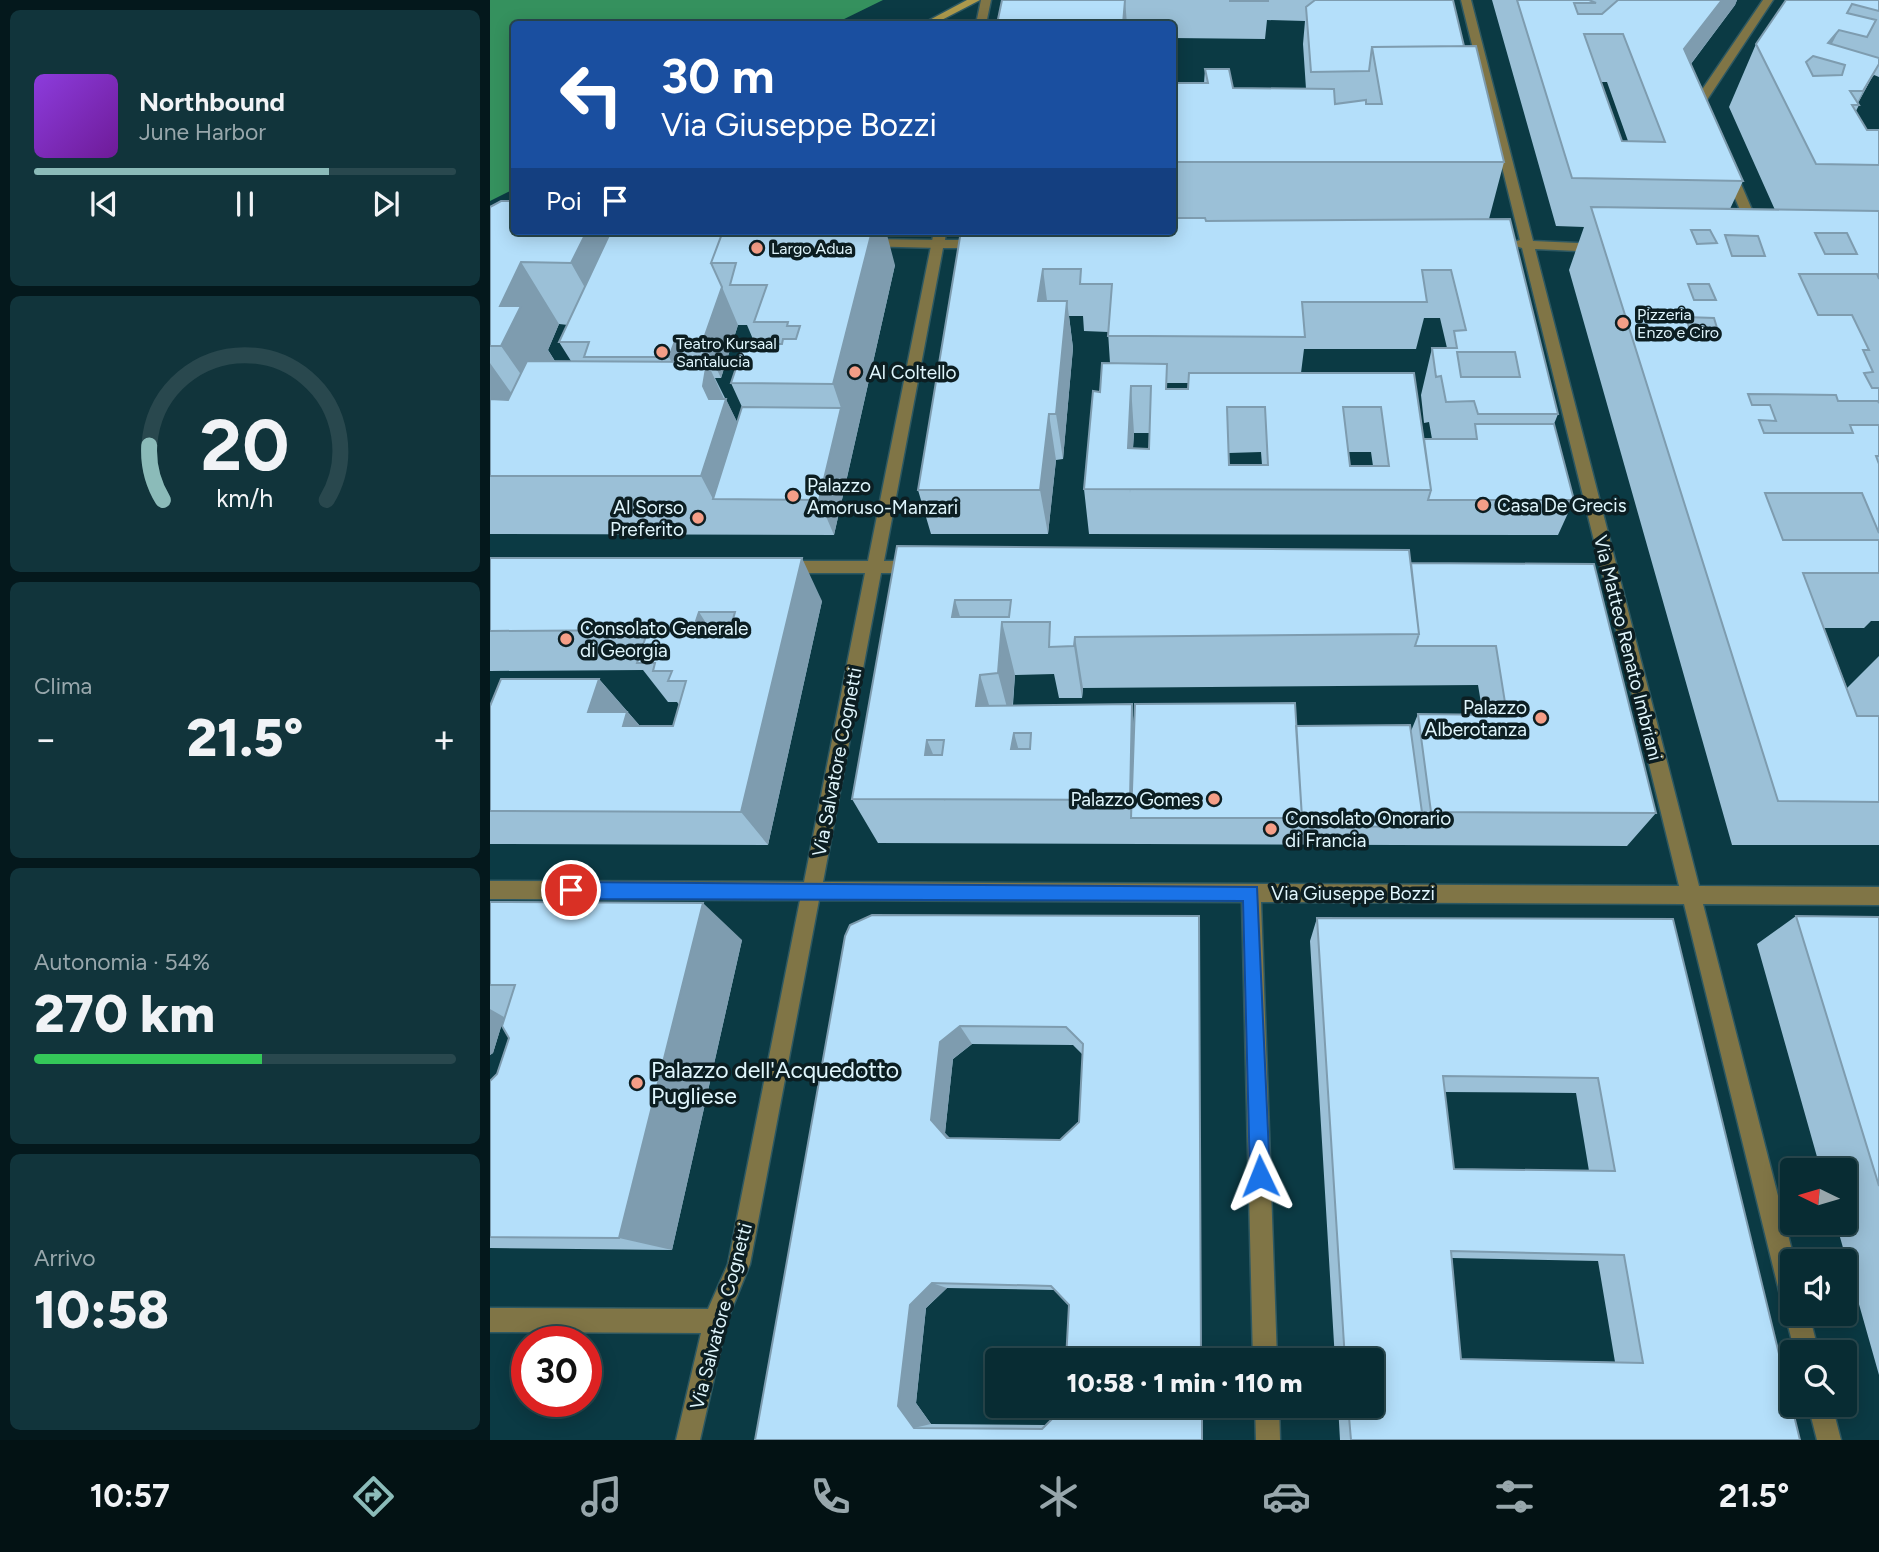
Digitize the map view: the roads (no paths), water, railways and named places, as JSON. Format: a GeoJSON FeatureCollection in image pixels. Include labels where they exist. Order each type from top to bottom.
{"type":"FeatureCollection","features":[{"type":"Feature","properties":{"kind":"main road"},"geometry":{"type":"LineString","coordinates":[[933,21],[975,0]]}},
{"type":"Feature","properties":{"kind":"street"},"geometry":{"type":"LineString","coordinates":[[982,21],[986,0]]}},
{"type":"Feature","properties":{"kind":"street","name":"Via Matteo Renato Imbriani"},"geometry":{"type":"LineString","coordinates":[[1466,0],[1602,569],[1690,896],[1780,1249]]}},
{"type":"Feature","properties":{"kind":"street"},"geometry":{"type":"LineString","coordinates":[[1710,127],[1699,103],[1773,1]]}},
{"type":"Feature","properties":{"kind":"street"},"geometry":{"type":"LineString","coordinates":[[1726,163],[1759,242]]}},
{"type":"Feature","properties":{"kind":"street"},"geometry":{"type":"LineString","coordinates":[[854,243],[939,237],[1000,244]]}},
{"type":"Feature","properties":{"kind":"street","name":"Via Salvatore Cognetti"},"geometry":{"type":"LineString","coordinates":[[688,1440],[715,1321],[739,1264],[939,237]]}},
{"type":"Feature","properties":{"kind":"street"},"geometry":{"type":"LineString","coordinates":[[1499,244],[1616,248]]}},
{"type":"Feature","properties":{"kind":"street"},"geometry":{"type":"LineString","coordinates":[[765,567],[927,567]]}},
{"type":"Feature","properties":{"kind":"street","name":"Via Giuseppe Bozzi"},"geometry":{"type":"LineString","coordinates":[[490,890],[1879,896]]}},
{"type":"Feature","properties":{"kind":"street"},"geometry":{"type":"LineString","coordinates":[[1251,893],[1265,1348]]}},
{"type":"Feature","properties":{"kind":"street"},"geometry":{"type":"LineString","coordinates":[[490,1320],[715,1321]]}},
{"type":"Feature","properties":{"kind":"street"},"geometry":{"type":"LineString","coordinates":[[1823,1417],[1829,1440]]}},
{"type":"Feature","properties":{"kind":"street"},"geometry":{"type":"LineString","coordinates":[[1267,1418],[1268,1440]]}},
{"type":"Feature","properties":{"kind":"place","name":"Largo Adua"},"geometry":{"type":"Point","coordinates":[757,248]}},
{"type":"Feature","properties":{"kind":"place","name":"Pizzeria Enzo e Ciro"},"geometry":{"type":"Point","coordinates":[1623,323]}},
{"type":"Feature","properties":{"kind":"place","name":"Teatro Kursaal Santalucia"},"geometry":{"type":"Point","coordinates":[662,352]}},
{"type":"Feature","properties":{"kind":"place","name":"Al Coltello"},"geometry":{"type":"Point","coordinates":[855,372]}},
{"type":"Feature","properties":{"kind":"place","name":"Palazzo Amoruso-Manzari"},"geometry":{"type":"Point","coordinates":[793,496]}},
{"type":"Feature","properties":{"kind":"place","name":"Casa De Grecis"},"geometry":{"type":"Point","coordinates":[1483,505]}},
{"type":"Feature","properties":{"kind":"place","name":"Al Sorso Preferito"},"geometry":{"type":"Point","coordinates":[698,518]}},
{"type":"Feature","properties":{"kind":"place","name":"Consolato Generale di Georgia"},"geometry":{"type":"Point","coordinates":[566,639]}},
{"type":"Feature","properties":{"kind":"place","name":"Palazzo Alberotanza"},"geometry":{"type":"Point","coordinates":[1541,718]}},
{"type":"Feature","properties":{"kind":"place","name":"Palazzo Gomes"},"geometry":{"type":"Point","coordinates":[1214,799]}},
{"type":"Feature","properties":{"kind":"place","name":"Consolato Onorario di Francia"},"geometry":{"type":"Point","coordinates":[1271,829]}},
{"type":"Feature","properties":{"kind":"place","name":"Palazzo dell'Acquedotto Pugliese"},"geometry":{"type":"Point","coordinates":[637,1083]}}]}
